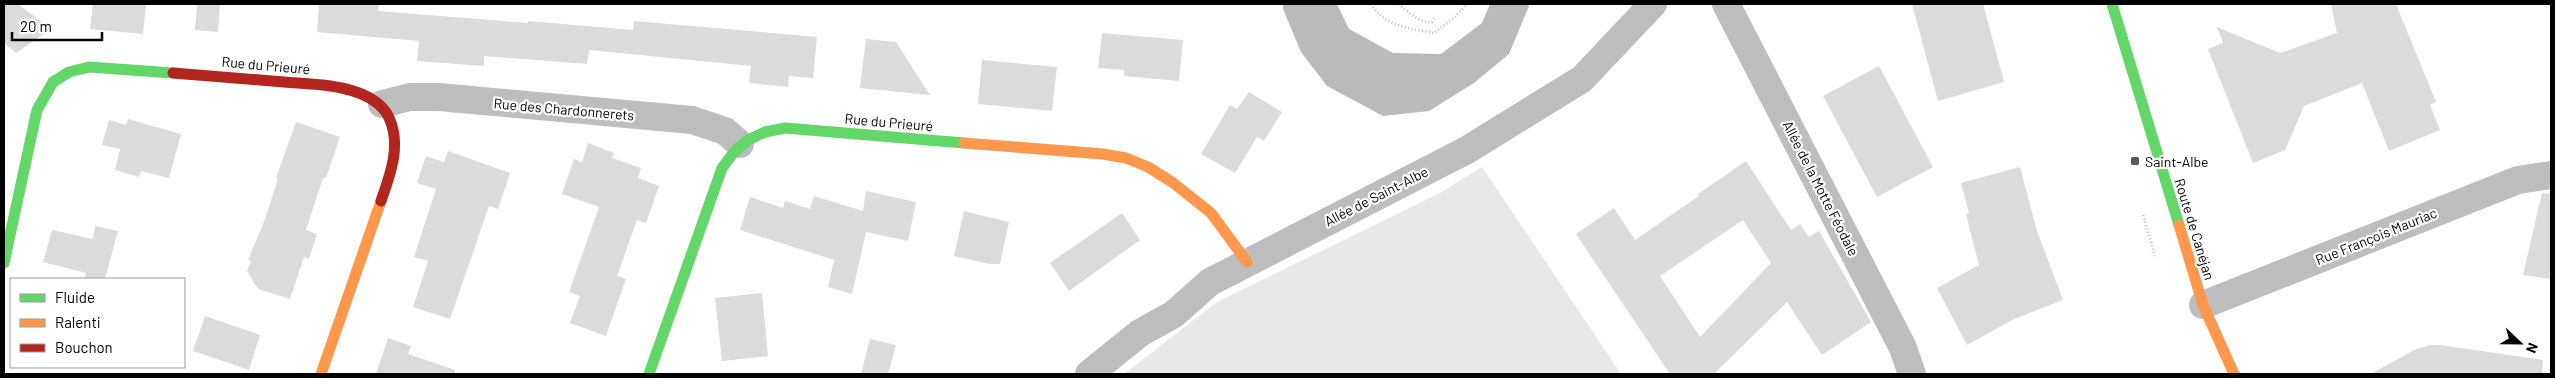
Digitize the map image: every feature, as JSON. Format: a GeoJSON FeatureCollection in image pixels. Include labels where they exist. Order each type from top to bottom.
{"type":"FeatureCollection","features":[{"type":"Feature","properties":{"kind":"street","name":"Allée de Saint-Albe"},"geometry":{"type":"LineString","coordinates":[[1089,374],[1140,333],[1174,314],[1210,282],[1467,150],[1582,79],[1653,4]]}},
{"type":"Feature","properties":{"kind":"street","name":"Allée de la Motte Féodale"},"geometry":{"type":"LineString","coordinates":[[1726,4],[1903,348],[1912,374]]}},
{"type":"Feature","properties":{"kind":"street","name":"Route de Canéjan"},"geometry":{"type":"LineString","coordinates":[[2112,4],[2203,305],[2234,374]]}},
{"type":"Feature","properties":{"kind":"street","name":"Rue du Prieuré"},"geometry":{"type":"LineString","coordinates":[[4,263],[37,110],[44,91],[55,79],[66,72],[82,67],[101,67],[325,85],[354,91],[382,104]]}},
{"type":"Feature","properties":{"kind":"street","name":"Rue des Chardonnerets"},"geometry":{"type":"LineString","coordinates":[[382,104],[410,98],[439,97],[692,120],[725,131],[740,144]]}},
{"type":"Feature","properties":{"kind":"street"},"geometry":{"type":"LineString","coordinates":[[321,374],[392,166],[396,147],[395,130],[382,104]]}},
{"type":"Feature","properties":{"kind":"street","name":"Rue du Prieuré"},"geometry":{"type":"LineString","coordinates":[[650,374],[722,168],[740,144],[759,133],[785,128],[1103,154],[1126,158],[1148,167],[1172,182],[1211,213],[1247,262]]}},
{"type":"Feature","properties":{"kind":"street","name":"Rue François Mauriac"},"geometry":{"type":"LineString","coordinates":[[2203,305],[2518,180],[2551,175]]}},
{"type":"Feature","properties":{"kind":"path"},"geometry":{"type":"LineString","coordinates":[[1371,4],[1388,21],[1409,29],[1434,33],[1455,17],[1467,4]]}},
{"type":"Feature","properties":{"kind":"path"},"geometry":{"type":"LineString","coordinates":[[1399,4],[1409,13],[1426,22],[1432,22],[1435,17]]}},
{"type":"Feature","properties":{"kind":"shaded area"},"geometry":{"type":"Polygon","coordinates":[[[1283,4],[1337,4],[1349,29],[1393,53],[1441,54],[1482,23],[1490,4],[1527,4],[1529,6],[1509,54],[1474,83],[1429,111],[1383,116],[1327,86],[1301,52],[1283,9],[1283,4]]]}},
{"type":"Feature","properties":{"kind":"shaded area"},"geometry":{"type":"Polygon","coordinates":[[[1482,167],[1621,374],[1124,374],[1217,302],[1440,193],[1482,167]]]}},
{"type":"Feature","properties":{"kind":"building"},"geometry":{"type":"Polygon","coordinates":[[[4,4],[18,4],[51,29],[16,53],[4,43],[4,4]]]}},
{"type":"Feature","properties":{"kind":"building"},"geometry":{"type":"Polygon","coordinates":[[[93,4],[146,4],[143,34],[90,29],[93,4]]]}},
{"type":"Feature","properties":{"kind":"building"},"geometry":{"type":"Polygon","coordinates":[[[197,4],[220,4],[218,32],[195,30],[197,4]]]}},
{"type":"Feature","properties":{"kind":"building"},"geometry":{"type":"Polygon","coordinates":[[[319,4],[379,4],[378,11],[633,30],[634,21],[817,37],[813,78],[789,76],[788,87],[749,83],[751,66],[589,50],[587,64],[484,56],[484,66],[417,61],[419,41],[317,32],[319,4]]]}},
{"type":"Feature","properties":{"kind":"building"},"geometry":{"type":"Polygon","coordinates":[[[1912,4],[1983,4],[2004,82],[1938,101],[1912,4]]]}},
{"type":"Feature","properties":{"kind":"building"},"geometry":{"type":"Polygon","coordinates":[[[2331,4],[2396,4],[2436,102],[2430,105],[2440,130],[2389,151],[2362,83],[2304,106],[2285,150],[2253,163],[2208,49],[2223,43],[2217,27],[2280,53],[2337,33],[2331,4]]]}},
{"type":"Feature","properties":{"kind":"building"},"geometry":{"type":"Polygon","coordinates":[[[1102,33],[1183,40],[1179,81],[1124,76],[1124,70],[1098,68],[1102,33]]]}},
{"type":"Feature","properties":{"kind":"building"},"geometry":{"type":"Polygon","coordinates":[[[866,39],[896,42],[930,95],[860,88],[866,39]]]}},
{"type":"Feature","properties":{"kind":"building"},"geometry":{"type":"Polygon","coordinates":[[[982,60],[1057,67],[1052,111],[978,104],[982,60]]]}},
{"type":"Feature","properties":{"kind":"building"},"geometry":{"type":"Polygon","coordinates":[[[1879,66],[1933,167],[1877,197],[1823,96],[1879,66]]]}},
{"type":"Feature","properties":{"kind":"building"},"geometry":{"type":"Polygon","coordinates":[[[1249,92],[1282,112],[1264,141],[1257,137],[1235,173],[1201,154],[1230,105],[1237,109],[1249,92]]]}},
{"type":"Feature","properties":{"kind":"building"},"geometry":{"type":"Polygon","coordinates":[[[128,119],[181,134],[169,178],[141,171],[139,177],[115,170],[120,149],[102,145],[109,120],[126,125],[128,119]]]}},
{"type":"Feature","properties":{"kind":"building"},"geometry":{"type":"Polygon","coordinates":[[[296,122],[340,137],[326,178],[323,178],[306,230],[317,234],[309,259],[304,257],[290,299],[258,289],[247,271],[251,261],[248,260],[265,219],[278,179],[276,178],[296,122]]]}},
{"type":"Feature","properties":{"kind":"building"},"geometry":{"type":"Polygon","coordinates":[[[588,143],[614,153],[612,158],[641,168],[638,178],[659,186],[646,223],[637,220],[617,276],[626,279],[606,336],[570,323],[580,296],[569,292],[599,207],[562,194],[574,159],[582,162],[588,143]]]}},
{"type":"Feature","properties":{"kind":"building"},"geometry":{"type":"Polygon","coordinates":[[[448,151],[510,173],[498,209],[489,206],[450,319],[413,307],[428,261],[414,257],[436,189],[417,183],[426,156],[444,162],[448,151]]]}},
{"type":"Feature","properties":{"kind":"building"},"geometry":{"type":"Polygon","coordinates":[[[1746,161],[1791,230],[1800,224],[1809,237],[1819,231],[1871,322],[1822,355],[1787,302],[1714,374],[1670,374],[1576,234],[1614,208],[1635,240],[1699,196],[1698,194],[1746,161]],[[1743,220],[1660,276],[1700,337],[1771,263],[1743,220]]]}},
{"type":"Feature","properties":{"kind":"building"},"geometry":{"type":"Polygon","coordinates":[[[2020,167],[2037,231],[2063,300],[2014,319],[1967,345],[1937,288],[1979,265],[1966,214],[1969,213],[1961,183],[2020,167]]]}},
{"type":"Feature","properties":{"kind":"building"},"geometry":{"type":"Polygon","coordinates":[[[866,191],[916,202],[908,241],[866,232],[852,294],[828,287],[834,260],[740,230],[750,197],[783,208],[785,201],[810,209],[814,196],[863,211],[866,191]]]}},
{"type":"Feature","properties":{"kind":"building"},"geometry":{"type":"Polygon","coordinates":[[[2542,193],[2551,194],[2551,279],[2523,275],[2542,193]]]}},
{"type":"Feature","properties":{"kind":"building"},"geometry":{"type":"Polygon","coordinates":[[[964,211],[1009,222],[1000,264],[990,264],[954,256],[964,211]]]}},
{"type":"Feature","properties":{"kind":"building"},"geometry":{"type":"Polygon","coordinates":[[[1122,213],[1140,240],[1069,291],[1050,263],[1122,213]]]}},
{"type":"Feature","properties":{"kind":"building"},"geometry":{"type":"Polygon","coordinates":[[[95,226],[118,231],[105,278],[85,278],[86,273],[43,262],[52,230],[93,239],[95,226]]]}},
{"type":"Feature","properties":{"kind":"building"},"geometry":{"type":"Polygon","coordinates":[[[762,293],[768,356],[722,361],[715,298],[762,293]]]}},
{"type":"Feature","properties":{"kind":"building"},"geometry":{"type":"Polygon","coordinates":[[[205,316],[260,335],[249,370],[193,351],[205,316]]]}},
{"type":"Feature","properties":{"kind":"building"},"geometry":{"type":"Polygon","coordinates":[[[388,338],[411,346],[408,354],[455,370],[455,374],[376,374],[388,338]]]}},
{"type":"Feature","properties":{"kind":"building"},"geometry":{"type":"Polygon","coordinates":[[[870,339],[896,345],[888,374],[861,374],[870,339]]]}},
{"type":"Feature","properties":{"kind":"building"},"geometry":{"type":"Polygon","coordinates":[[[2430,345],[2543,360],[2542,374],[2371,374],[2414,350],[2430,345]]]}},
{"type":"Feature","properties":{"kind":"traffic: fast"},"geometry":{"type":"LineString","coordinates":[[2112,4],[2179,225]]}},
{"type":"Feature","properties":{"kind":"traffic: fast"},"geometry":{"type":"LineString","coordinates":[[4,263],[37,110],[53,82],[69,72],[89,67],[173,73]]}},
{"type":"Feature","properties":{"kind":"traffic: fast"},"geometry":{"type":"LineString","coordinates":[[649,374],[722,168],[734,152],[748,140],[765,132],[785,128],[964,143]]}},
{"type":"Feature","properties":{"kind":"traffic: slow"},"geometry":{"type":"LineString","coordinates":[[964,143],[1103,154],[1126,158],[1148,167],[1172,182],[1211,213],[1247,262]]}},
{"type":"Feature","properties":{"kind":"traffic: slow"},"geometry":{"type":"LineString","coordinates":[[321,374],[381,201]]}},
{"type":"Feature","properties":{"kind":"traffic: slow"},"geometry":{"type":"LineString","coordinates":[[2179,225],[2203,305],[2234,374]]}},
{"type":"Feature","properties":{"kind":"traffic: jam"},"geometry":{"type":"LineString","coordinates":[[173,73],[331,86],[350,90],[373,100],[388,115],[394,140],[393,161],[381,201]]}},
{"type":"Feature","properties":{"kind":"place","name":"Saint-Albe"},"geometry":{"type":"Point","coordinates":[2135,161]}}]}
